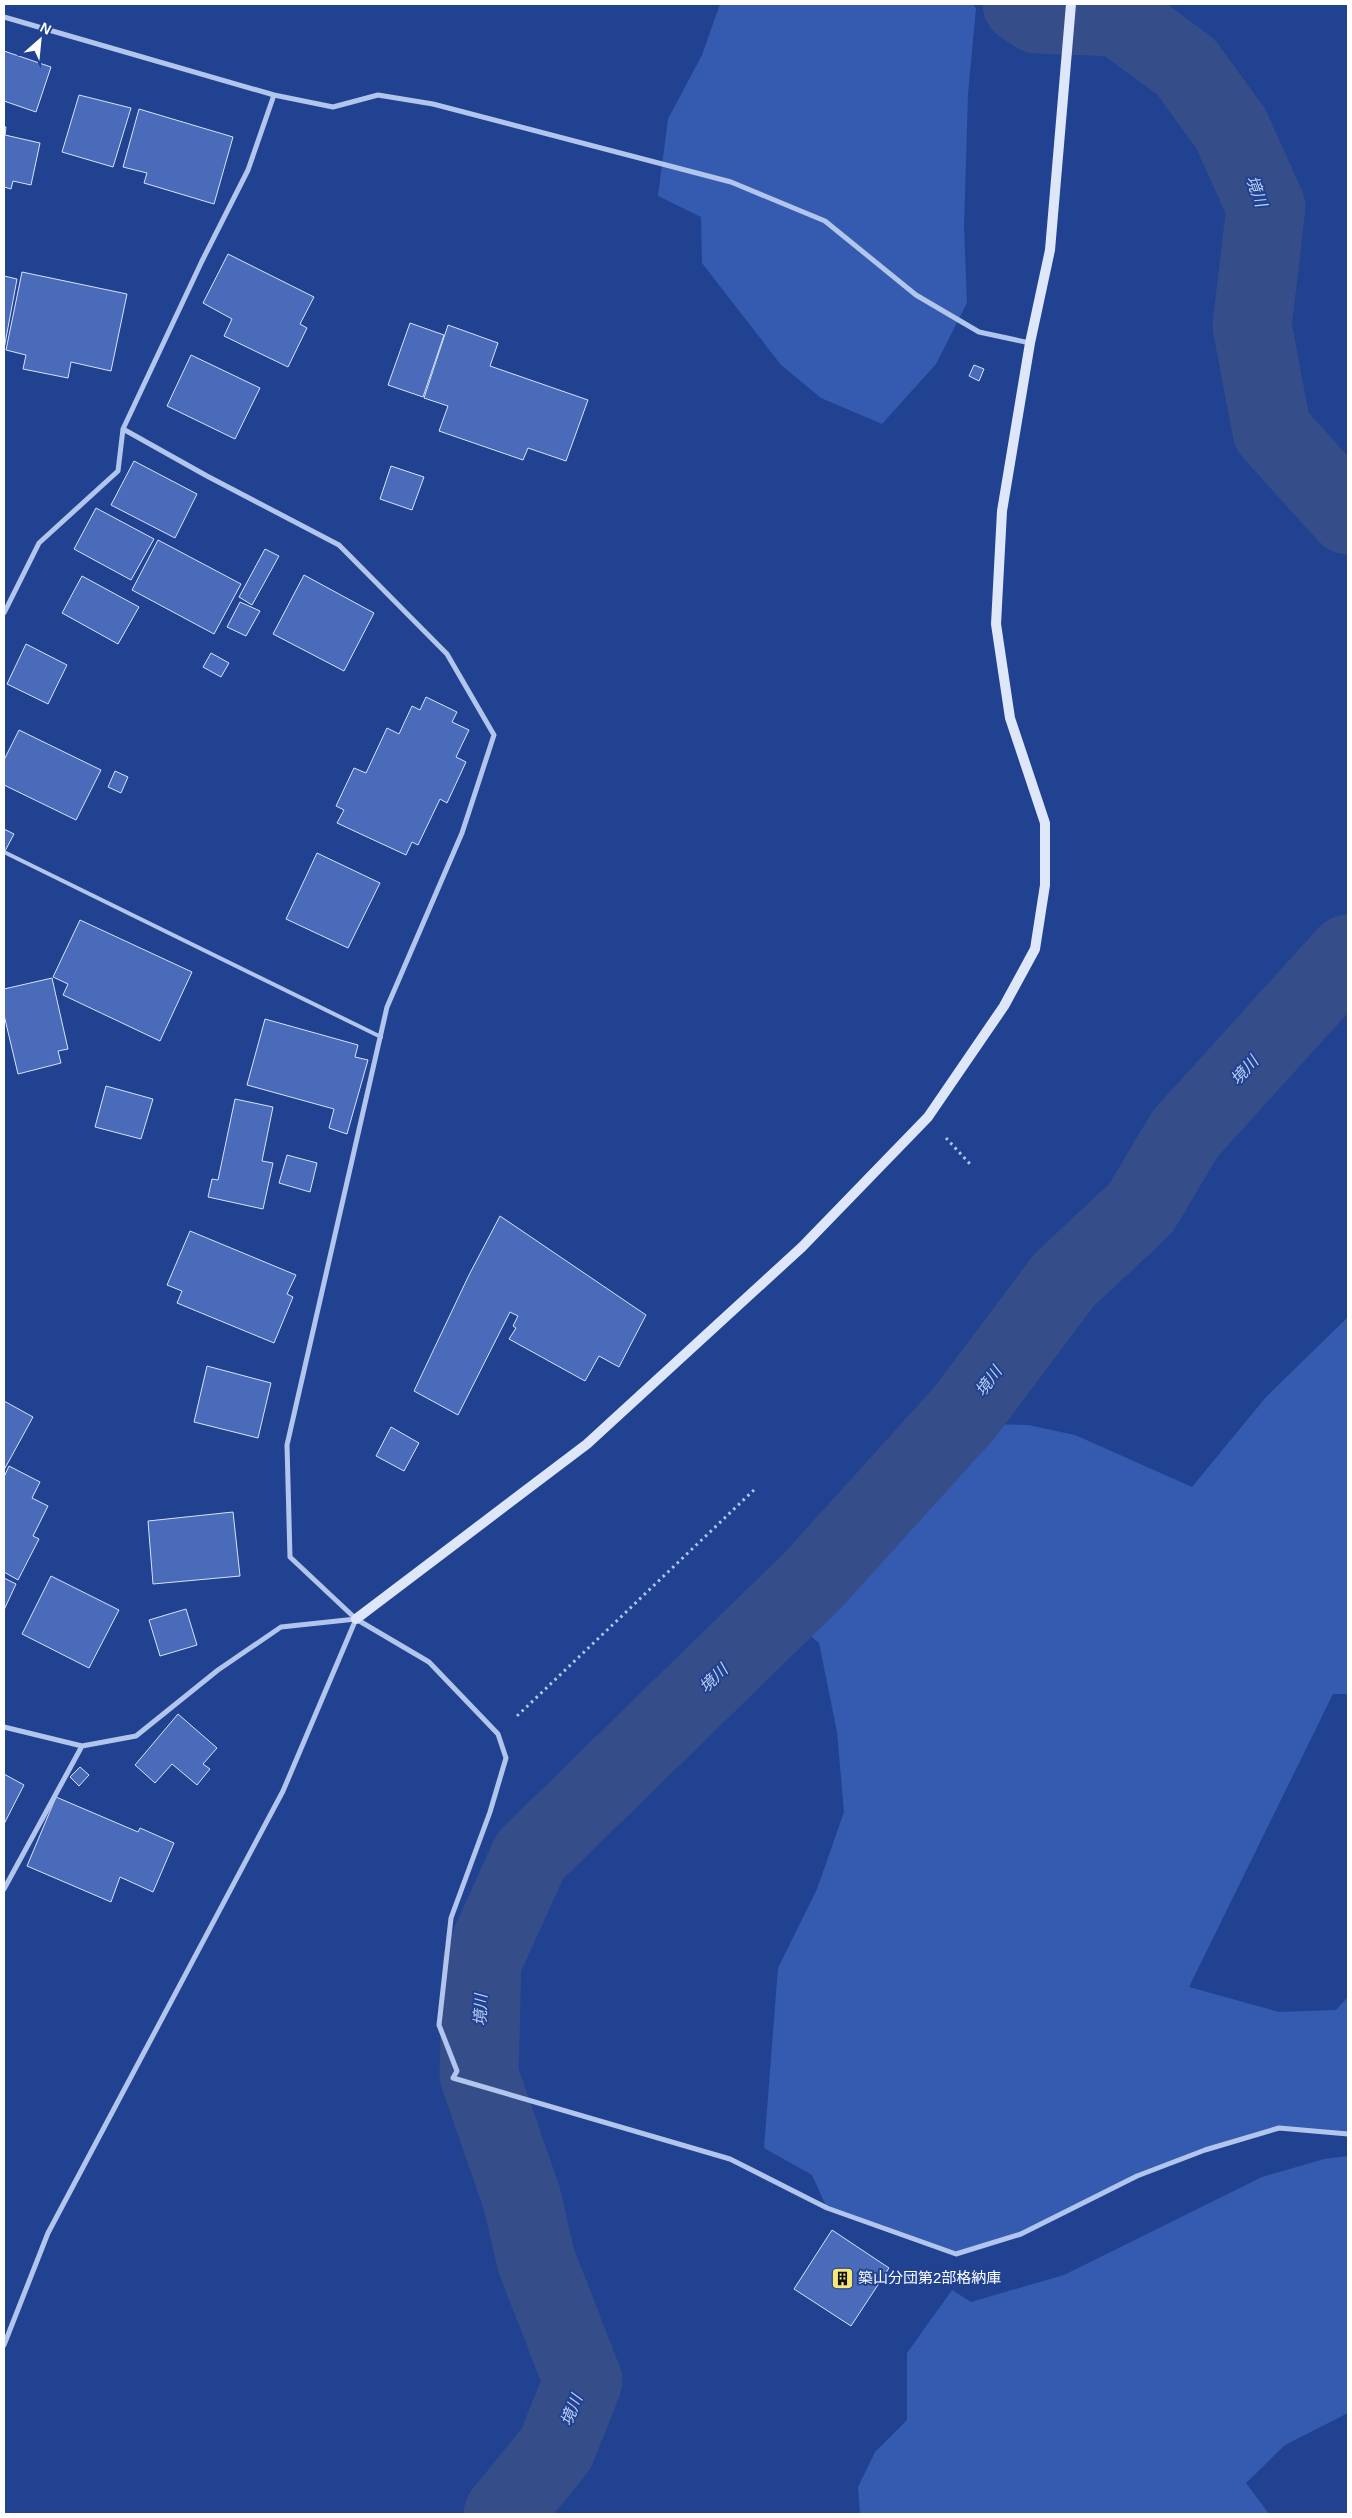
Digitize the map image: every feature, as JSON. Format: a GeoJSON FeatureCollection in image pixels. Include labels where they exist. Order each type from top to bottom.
{"type":"FeatureCollection","features":[{"type":"Feature","properties":{"kind":"street"},"geometry":{"type":"LineString","coordinates":[[4,2345],[48,2233],[283,1790],[356,1619],[587,1444],[802,1247],[928,1117],[1004,1006],[1035,949],[1045,885],[1045,823],[1010,718],[996,624],[1002,511],[1030,343],[1050,250],[1071,4]]}},
{"type":"Feature","properties":{"kind":"street"},"geometry":{"type":"LineString","coordinates":[[4,16],[274,95],[333,107],[378,94],[433,104],[731,182],[824,221],[916,295],[979,332],[1030,343]]}},
{"type":"Feature","properties":{"kind":"street"},"geometry":{"type":"LineString","coordinates":[[4,613],[39,543],[118,471],[123,429],[202,261],[248,170],[274,95]]}},
{"type":"Feature","properties":{"kind":"street"},"geometry":{"type":"LineString","coordinates":[[123,429],[207,476],[339,545],[448,654],[494,735],[462,833],[387,1007],[287,1445],[290,1556],[356,1619],[429,1662],[498,1734],[506,1758],[490,1812],[451,1918],[439,2025],[457,2071],[452,2078],[516,2095],[730,2159],[828,2208],[956,2254],[1021,2234],[1137,2176],[1214,2147],[1279,2128],[1348,2134]]}},
{"type":"Feature","properties":{"kind":"street"},"geometry":{"type":"LineString","coordinates":[[4,1727],[82,1746],[136,1736],[218,1670],[281,1627],[356,1619]]}},
{"type":"Feature","properties":{"kind":"street"},"geometry":{"type":"LineString","coordinates":[[4,1889],[82,1746]]}},
{"type":"Feature","properties":{"kind":"lane"},"geometry":{"type":"LineString","coordinates":[[4,852],[381,1037]]}},
{"type":"Feature","properties":{"kind":"path"},"geometry":{"type":"LineString","coordinates":[[498,1734],[755,1489]]}},
{"type":"Feature","properties":{"kind":"shaded area"},"geometry":{"type":"Polygon","coordinates":[[[720,4],[972,4],[976,8],[968,94],[964,227],[967,303],[936,364],[882,424],[821,398],[781,365],[702,263],[701,217],[658,196],[668,119],[702,55],[720,4]]]}},
{"type":"Feature","properties":{"kind":"shaded area"},"geometry":{"type":"Polygon","coordinates":[[[1348,1317],[1348,1694],[1333,1694],[1189,1987],[1279,2012],[1336,2010],[1348,1997],[1348,2134],[1279,2128],[1205,2150],[1137,2176],[1021,2234],[956,2254],[827,2208],[812,2175],[764,2148],[778,1968],[817,1889],[844,1812],[837,1732],[819,1643],[789,1618],[837,1569],[901,1491],[958,1442],[985,1424],[1028,1425],[1075,1435],[1192,1487],[1266,1397],[1348,1317]]]}},
{"type":"Feature","properties":{"kind":"shaded area"},"geometry":{"type":"Polygon","coordinates":[[[1348,2156],[1348,2413],[1285,2445],[1246,2483],[1269,2514],[860,2514],[858,2487],[875,2452],[907,2420],[907,2353],[952,2290],[971,2302],[1064,2275],[1262,2177],[1324,2159],[1348,2156]]]}},
{"type":"Feature","properties":{"kind":"building"},"geometry":{"type":"Polygon","coordinates":[[[4,51],[51,67],[36,112],[4,101],[4,51]]]}},
{"type":"Feature","properties":{"kind":"building"},"geometry":{"type":"Polygon","coordinates":[[[79,95],[131,108],[113,167],[62,152],[79,95]]]}},
{"type":"Feature","properties":{"kind":"building"},"geometry":{"type":"Polygon","coordinates":[[[139,109],[233,137],[214,204],[144,183],[147,173],[123,167],[139,109]]]}},
{"type":"Feature","properties":{"kind":"building"},"geometry":{"type":"Polygon","coordinates":[[[4,127],[6,127],[5,135],[40,143],[31,185],[13,181],[11,189],[4,187],[4,127]]]}},
{"type":"Feature","properties":{"kind":"building"},"geometry":{"type":"Polygon","coordinates":[[[228,254],[314,297],[300,324],[307,328],[288,367],[224,336],[232,319],[203,303],[228,254]]]}},
{"type":"Feature","properties":{"kind":"building"},"geometry":{"type":"Polygon","coordinates":[[[22,272],[127,294],[111,371],[71,362],[68,378],[23,369],[26,355],[6,350],[22,272]]]}},
{"type":"Feature","properties":{"kind":"building"},"geometry":{"type":"Polygon","coordinates":[[[4,276],[17,279],[4,349],[4,276]]]}},
{"type":"Feature","properties":{"kind":"building"},"geometry":{"type":"Polygon","coordinates":[[[410,323],[444,335],[423,397],[388,385],[410,323]]]}},
{"type":"Feature","properties":{"kind":"building"},"geometry":{"type":"Polygon","coordinates":[[[448,325],[498,343],[490,366],[588,400],[566,461],[528,448],[523,460],[439,431],[448,406],[424,398],[448,325]]]}},
{"type":"Feature","properties":{"kind":"building"},"geometry":{"type":"Polygon","coordinates":[[[191,355],[260,388],[235,439],[167,406],[191,355]]]}},
{"type":"Feature","properties":{"kind":"building"},"geometry":{"type":"Polygon","coordinates":[[[974,365],[984,369],[979,381],[969,376],[974,365]]]}},
{"type":"Feature","properties":{"kind":"building"},"geometry":{"type":"Polygon","coordinates":[[[134,461],[197,494],[175,538],[111,505],[134,461]]]}},
{"type":"Feature","properties":{"kind":"building"},"geometry":{"type":"Polygon","coordinates":[[[391,466],[424,477],[412,510],[380,499],[391,466]]]}},
{"type":"Feature","properties":{"kind":"building"},"geometry":{"type":"Polygon","coordinates":[[[96,508],[154,539],[131,580],[74,549],[96,508]]]}},
{"type":"Feature","properties":{"kind":"building"},"geometry":{"type":"Polygon","coordinates":[[[158,540],[241,584],[214,634],[132,590],[158,540]]]}},
{"type":"Feature","properties":{"kind":"building"},"geometry":{"type":"Polygon","coordinates":[[[265,549],[279,556],[252,605],[239,597],[265,549]]]}},
{"type":"Feature","properties":{"kind":"building"},"geometry":{"type":"Polygon","coordinates":[[[304,575],[374,613],[344,671],[273,634],[304,575]]]}},
{"type":"Feature","properties":{"kind":"building"},"geometry":{"type":"Polygon","coordinates":[[[82,576],[139,607],[118,644],[62,613],[82,576]]]}},
{"type":"Feature","properties":{"kind":"building"},"geometry":{"type":"Polygon","coordinates":[[[240,602],[260,611],[246,636],[227,627],[240,602]]]}},
{"type":"Feature","properties":{"kind":"building"},"geometry":{"type":"Polygon","coordinates":[[[26,644],[67,665],[48,704],[7,684],[26,644]]]}},
{"type":"Feature","properties":{"kind":"building"},"geometry":{"type":"Polygon","coordinates":[[[211,653],[229,663],[221,677],[203,667],[211,653]]]}},
{"type":"Feature","properties":{"kind":"building"},"geometry":{"type":"Polygon","coordinates":[[[426,697],[457,712],[452,722],[469,730],[456,757],[466,762],[447,803],[440,799],[418,845],[412,842],[406,855],[337,823],[344,810],[336,806],[354,768],[366,773],[387,728],[399,734],[412,706],[420,710],[426,697]]]}},
{"type":"Feature","properties":{"kind":"building"},"geometry":{"type":"Polygon","coordinates":[[[19,730],[101,770],[76,820],[4,785],[4,760],[19,730]]]}},
{"type":"Feature","properties":{"kind":"building"},"geometry":{"type":"Polygon","coordinates":[[[115,771],[128,777],[121,793],[108,787],[115,771]]]}},
{"type":"Feature","properties":{"kind":"building"},"geometry":{"type":"Polygon","coordinates":[[[4,829],[14,834],[5,851],[4,850],[4,829]]]}},
{"type":"Feature","properties":{"kind":"building"},"geometry":{"type":"Polygon","coordinates":[[[317,853],[380,883],[348,948],[286,919],[317,853]]]}},
{"type":"Feature","properties":{"kind":"building"},"geometry":{"type":"Polygon","coordinates":[[[80,920],[192,972],[160,1041],[63,995],[68,984],[53,977],[80,920]]]}},
{"type":"Feature","properties":{"kind":"building"},"geometry":{"type":"Polygon","coordinates":[[[52,978],[68,1049],[58,1051],[61,1063],[18,1074],[4,1015],[4,989],[52,978]]]}},
{"type":"Feature","properties":{"kind":"building"},"geometry":{"type":"Polygon","coordinates":[[[265,1019],[358,1045],[355,1057],[368,1060],[347,1134],[329,1128],[334,1109],[247,1085],[265,1019]]]}},
{"type":"Feature","properties":{"kind":"building"},"geometry":{"type":"Polygon","coordinates":[[[106,1086],[153,1099],[141,1139],[95,1127],[106,1086]]]}},
{"type":"Feature","properties":{"kind":"building"},"geometry":{"type":"Polygon","coordinates":[[[235,1099],[273,1107],[262,1161],[273,1163],[263,1209],[208,1197],[212,1179],[218,1180],[235,1099]]]}},
{"type":"Feature","properties":{"kind":"building"},"geometry":{"type":"Polygon","coordinates":[[[287,1155],[317,1163],[310,1192],[279,1183],[287,1155]]]}},
{"type":"Feature","properties":{"kind":"building"},"geometry":{"type":"Polygon","coordinates":[[[500,1216],[646,1315],[619,1367],[599,1356],[585,1381],[509,1339],[516,1328],[513,1326],[518,1316],[510,1312],[458,1415],[414,1391],[469,1275],[500,1216]]]}},
{"type":"Feature","properties":{"kind":"building"},"geometry":{"type":"Polygon","coordinates":[[[190,1231],[296,1275],[287,1294],[293,1297],[274,1343],[177,1303],[182,1291],[167,1285],[190,1231]]]}},
{"type":"Feature","properties":{"kind":"building"},"geometry":{"type":"Polygon","coordinates":[[[207,1366],[271,1383],[258,1438],[194,1422],[207,1366]]]}},
{"type":"Feature","properties":{"kind":"building"},"geometry":{"type":"Polygon","coordinates":[[[4,1401],[33,1417],[4,1470],[4,1401]]]}},
{"type":"Feature","properties":{"kind":"building"},"geometry":{"type":"Polygon","coordinates":[[[391,1427],[419,1443],[404,1471],[376,1456],[391,1427]]]}},
{"type":"Feature","properties":{"kind":"building"},"geometry":{"type":"Polygon","coordinates":[[[9,1466],[40,1482],[32,1498],[48,1506],[33,1536],[39,1539],[18,1580],[4,1572],[4,1477],[9,1466]]]}},
{"type":"Feature","properties":{"kind":"building"},"geometry":{"type":"Polygon","coordinates":[[[233,1512],[240,1576],[153,1584],[148,1521],[233,1512]]]}},
{"type":"Feature","properties":{"kind":"building"},"geometry":{"type":"Polygon","coordinates":[[[51,1576],[119,1610],[89,1668],[22,1634],[51,1576]]]}},
{"type":"Feature","properties":{"kind":"building"},"geometry":{"type":"Polygon","coordinates":[[[4,1578],[16,1584],[4,1610],[4,1578]]]}},
{"type":"Feature","properties":{"kind":"building"},"geometry":{"type":"Polygon","coordinates":[[[186,1609],[197,1645],[160,1656],[149,1620],[186,1609]]]}},
{"type":"Feature","properties":{"kind":"building"},"geometry":{"type":"Polygon","coordinates":[[[178,1714],[217,1748],[203,1764],[210,1769],[197,1785],[172,1764],[155,1783],[135,1765],[178,1714]]]}},
{"type":"Feature","properties":{"kind":"building"},"geometry":{"type":"Polygon","coordinates":[[[80,1767],[89,1775],[79,1786],[70,1777],[80,1767]]]}},
{"type":"Feature","properties":{"kind":"building"},"geometry":{"type":"Polygon","coordinates":[[[4,1774],[24,1785],[4,1824],[4,1774]]]}},
{"type":"Feature","properties":{"kind":"building"},"geometry":{"type":"Polygon","coordinates":[[[56,1797],[138,1832],[140,1828],[174,1843],[153,1892],[120,1877],[111,1902],[27,1866],[56,1797]]]}},
{"type":"Feature","properties":{"kind":"building","name":"築山分団第2部格納庫"},"geometry":{"type":"Polygon","coordinates":[[[832,2230],[889,2268],[851,2326],[794,2289],[832,2230]]]}},
{"type":"Feature","properties":{"kind":"waterway","name":"境川"},"geometry":{"type":"LineString","coordinates":[[1022,4],[1037,14],[1118,17],[1186,67],[1231,129],[1266,207],[1252,326],[1272,431],[1348,515]]}},
{"type":"Feature","properties":{"kind":"waterway","name":"境川"},"geometry":{"type":"LineString","coordinates":[[503,2514],[556,2449],[583,2381],[536,2260],[522,2199],[479,2075],[482,1962],[530,1856],[813,1580],[965,1412],[1064,1280],[1141,1208],[1185,1134],[1348,954]]}},
{"type":"Feature","properties":{"kind":"place","name":"築山分団第2部格納庫"},"geometry":{"type":"Point","coordinates":[842,2278]}}]}
